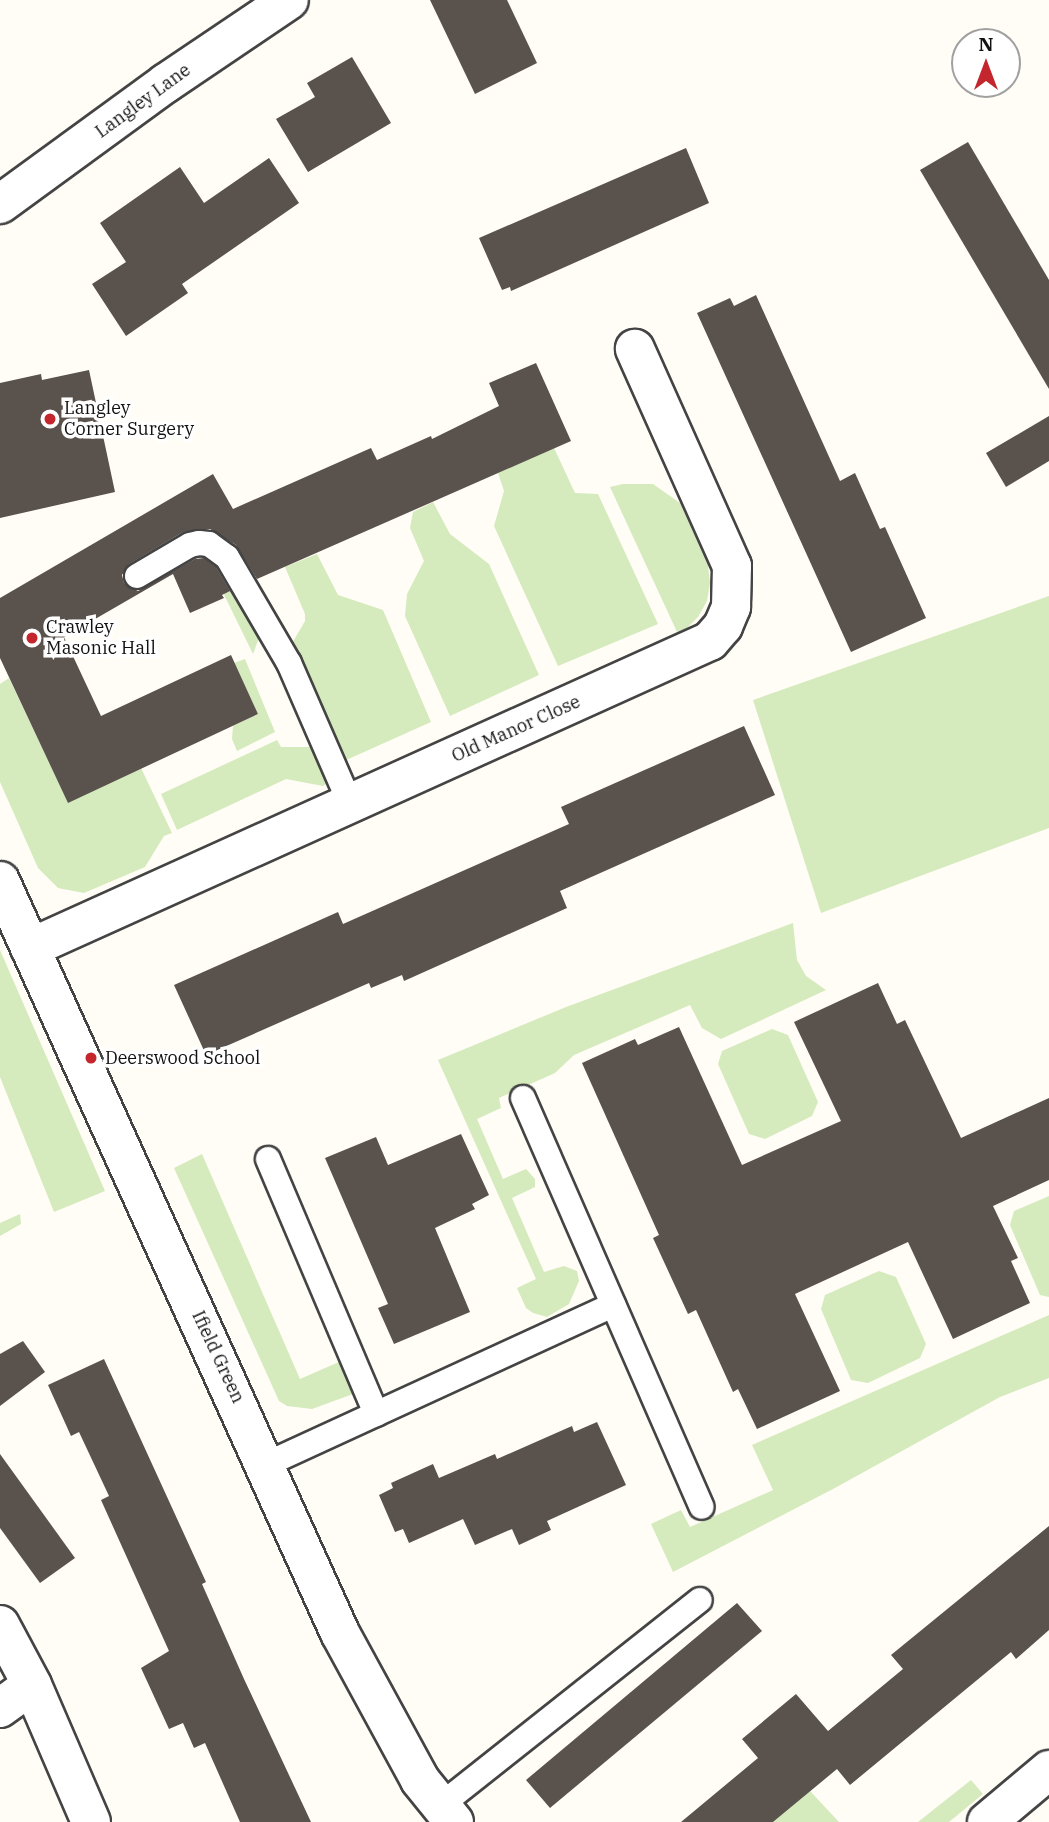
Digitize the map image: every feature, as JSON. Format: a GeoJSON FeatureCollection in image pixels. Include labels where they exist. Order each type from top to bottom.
{"type":"FeatureCollection","features":[{"type":"Feature","properties":{"kind":"street","name":"Langley Lane"},"geometry":{"type":"LineString","coordinates":[[0,204],[166,83],[289,0]]}},
{"type":"Feature","properties":{"kind":"street","name":"Old Manor Close"},"geometry":{"type":"LineString","coordinates":[[30,948],[710,641],[723,626],[731,607],[732,566],[635,349]]}},
{"type":"Feature","properties":{"kind":"street","name":"Ifield Green"},"geometry":{"type":"LineString","coordinates":[[0,881],[267,1464],[340,1633],[420,1780],[448,1814]]}},
{"type":"Feature","properties":{"kind":"street"},"geometry":{"type":"LineString","coordinates":[[0,1625],[32,1685],[91,1822]]}},
{"type":"Feature","properties":{"kind":"street"},"geometry":{"type":"LineString","coordinates":[[0,1708],[32,1685]]}},
{"type":"Feature","properties":{"kind":"street"},"geometry":{"type":"LineString","coordinates":[[987,1822],[1049,1770]]}},
{"type":"Feature","properties":{"kind":"lane"},"geometry":{"type":"LineString","coordinates":[[137,576],[190,545],[209,544],[227,558],[289,663],[350,803]]}},
{"type":"Feature","properties":{"kind":"lane"},"geometry":{"type":"LineString","coordinates":[[523,1098],[702,1507]]}},
{"type":"Feature","properties":{"kind":"lane"},"geometry":{"type":"LineString","coordinates":[[268,1159],[376,1414]]}},
{"type":"Feature","properties":{"kind":"lane"},"geometry":{"type":"LineString","coordinates":[[267,1464],[613,1305]]}},
{"type":"Feature","properties":{"kind":"lane"},"geometry":{"type":"LineString","coordinates":[[448,1814],[700,1600]]}},
{"type":"Feature","properties":{"kind":"green space"},"geometry":{"type":"Polygon","coordinates":[[[554,448],[575,493],[598,494],[658,624],[558,666],[494,526],[504,491],[498,473],[554,448]]]}},
{"type":"Feature","properties":{"kind":"green space"},"geometry":{"type":"Polygon","coordinates":[[[653,484],[680,503],[708,565],[710,583],[707,601],[698,617],[687,628],[677,632],[610,487],[653,484]]]}},
{"type":"Feature","properties":{"kind":"green space"},"geometry":{"type":"Polygon","coordinates":[[[433,502],[450,534],[489,564],[539,675],[450,716],[405,616],[407,594],[424,561],[410,528],[413,512],[433,502]]]}},
{"type":"Feature","properties":{"kind":"green space"},"geometry":{"type":"Polygon","coordinates":[[[317,554],[338,595],[383,610],[431,722],[344,761],[291,645],[305,621],[305,614],[285,567],[317,554]]]}},
{"type":"Feature","properties":{"kind":"green space"},"geometry":{"type":"Polygon","coordinates":[[[211,568],[221,570],[260,635],[253,654],[211,568]]]}},
{"type":"Feature","properties":{"kind":"green space"},"geometry":{"type":"Polygon","coordinates":[[[1049,596],[1049,828],[821,913],[753,700],[1049,596]]]}},
{"type":"Feature","properties":{"kind":"green space"},"geometry":{"type":"Polygon","coordinates":[[[245,659],[275,732],[237,751],[232,739],[233,726],[258,714],[234,663],[245,659]]]}},
{"type":"Feature","properties":{"kind":"green space"},"geometry":{"type":"Polygon","coordinates":[[[9,678],[68,802],[141,768],[172,833],[164,836],[145,867],[84,893],[58,888],[38,868],[0,782],[0,684],[9,678]]]}},
{"type":"Feature","properties":{"kind":"green space"},"geometry":{"type":"Polygon","coordinates":[[[277,740],[281,747],[312,747],[329,782],[323,786],[286,779],[177,830],[161,794],[277,740]]]}},
{"type":"Feature","properties":{"kind":"green space"},"geometry":{"type":"Polygon","coordinates":[[[793,923],[797,960],[806,976],[826,990],[721,1039],[702,1028],[690,1005],[574,1055],[555,1073],[499,1098],[501,1108],[477,1119],[503,1179],[526,1169],[535,1179],[535,1187],[512,1198],[544,1272],[564,1266],[577,1271],[579,1281],[569,1304],[547,1317],[533,1313],[526,1308],[517,1288],[536,1279],[438,1060],[566,1007],[793,923]]]}},
{"type":"Feature","properties":{"kind":"green space"},"geometry":{"type":"Polygon","coordinates":[[[0,950],[105,1191],[54,1212],[0,1077],[0,950]]]}},
{"type":"Feature","properties":{"kind":"green space"},"geometry":{"type":"Polygon","coordinates":[[[772,1029],[788,1035],[818,1102],[812,1116],[765,1139],[749,1134],[718,1064],[722,1051],[772,1029]]]}},
{"type":"Feature","properties":{"kind":"green space"},"geometry":{"type":"Polygon","coordinates":[[[202,1154],[300,1379],[339,1362],[353,1394],[312,1409],[287,1406],[279,1401],[174,1168],[202,1154]]]}},
{"type":"Feature","properties":{"kind":"green space"},"geometry":{"type":"Polygon","coordinates":[[[1049,1196],[1049,1297],[1040,1295],[1010,1225],[1014,1211],[1049,1196]]]}},
{"type":"Feature","properties":{"kind":"green space"},"geometry":{"type":"Polygon","coordinates":[[[20,1214],[21,1224],[0,1236],[0,1223],[20,1214]]]}},
{"type":"Feature","properties":{"kind":"green space"},"geometry":{"type":"Polygon","coordinates":[[[879,1271],[896,1277],[926,1344],[920,1358],[868,1383],[851,1380],[821,1309],[825,1295],[879,1271]]]}},
{"type":"Feature","properties":{"kind":"green space"},"geometry":{"type":"Polygon","coordinates":[[[1049,1315],[1049,1378],[1000,1397],[833,1489],[673,1572],[651,1524],[681,1510],[690,1527],[773,1490],[752,1445],[1049,1315]]]}},
{"type":"Feature","properties":{"kind":"green space"},"geometry":{"type":"Polygon","coordinates":[[[971,1780],[983,1794],[949,1822],[918,1822],[971,1780]]]}},
{"type":"Feature","properties":{"kind":"green space"},"geometry":{"type":"Polygon","coordinates":[[[810,1791],[839,1822],[773,1822],[810,1791]]]}},
{"type":"Feature","properties":{"kind":"building"},"geometry":{"type":"Polygon","coordinates":[[[430,0],[507,0],[537,63],[475,94],[430,0]]]}},
{"type":"Feature","properties":{"kind":"building"},"geometry":{"type":"Polygon","coordinates":[[[352,57],[391,123],[308,172],[276,119],[315,97],[307,83],[352,57]]]}},
{"type":"Feature","properties":{"kind":"building"},"geometry":{"type":"Polygon","coordinates":[[[968,142],[1049,280],[1049,389],[920,170],[968,142]]]}},
{"type":"Feature","properties":{"kind":"building"},"geometry":{"type":"Polygon","coordinates":[[[686,148],[709,203],[511,291],[510,287],[502,290],[479,238],[686,148]]]}},
{"type":"Feature","properties":{"kind":"building"},"geometry":{"type":"Polygon","coordinates":[[[269,158],[299,203],[182,284],[188,293],[126,336],[92,284],[126,262],[100,223],[180,167],[204,203],[269,158]]]}},
{"type":"Feature","properties":{"kind":"building"},"geometry":{"type":"Polygon","coordinates":[[[756,295],[840,481],[855,473],[880,529],[885,527],[926,618],[851,652],[697,313],[730,298],[734,306],[756,295]]]}},
{"type":"Feature","properties":{"kind":"building"},"geometry":{"type":"Polygon","coordinates":[[[536,363],[571,441],[257,579],[236,545],[210,529],[183,532],[129,564],[122,575],[124,583],[138,591],[195,559],[204,558],[216,567],[230,591],[222,595],[224,598],[190,613],[173,574],[64,637],[101,716],[231,655],[258,714],[68,803],[0,658],[0,598],[213,474],[233,509],[371,448],[377,460],[431,436],[432,439],[499,406],[489,383],[536,363]]]}},
{"type":"Feature","properties":{"kind":"building","name":"Langley Corner Surgery"},"geometry":{"type":"Polygon","coordinates":[[[89,370],[115,492],[0,518],[0,383],[41,374],[42,380],[89,370]]]}},
{"type":"Feature","properties":{"kind":"building"},"geometry":{"type":"Polygon","coordinates":[[[1049,416],[1049,461],[1006,487],[986,453],[1049,416]]]}},
{"type":"Feature","properties":{"kind":"building"},"geometry":{"type":"Polygon","coordinates":[[[744,726],[775,795],[560,891],[567,908],[404,981],[402,975],[371,988],[369,983],[206,1055],[174,985],[338,912],[343,924],[569,824],[561,807],[744,726]]]}},
{"type":"Feature","properties":{"kind":"building"},"geometry":{"type":"Polygon","coordinates":[[[878,983],[897,1024],[905,1020],[961,1138],[1049,1098],[1049,1180],[993,1206],[1018,1258],[1011,1261],[1030,1303],[953,1339],[908,1242],[795,1294],[840,1391],[757,1429],[738,1389],[733,1392],[696,1310],[688,1314],[653,1238],[659,1235],[582,1063],[635,1039],[638,1045],[679,1027],[742,1165],[841,1121],[794,1022],[878,983]]]}},
{"type":"Feature","properties":{"kind":"building"},"geometry":{"type":"Polygon","coordinates":[[[461,1134],[489,1195],[472,1204],[475,1209],[435,1228],[470,1312],[394,1344],[378,1308],[388,1304],[325,1158],[376,1137],[388,1165],[461,1134]]]}},
{"type":"Feature","properties":{"kind":"building"},"geometry":{"type":"Polygon","coordinates":[[[23,1341],[45,1372],[0,1406],[0,1354],[23,1341]]]}},
{"type":"Feature","properties":{"kind":"building"},"geometry":{"type":"Polygon","coordinates":[[[104,1359],[206,1582],[202,1584],[244,1679],[311,1822],[240,1822],[205,1743],[194,1748],[183,1723],[169,1729],[141,1668],[169,1651],[101,1500],[109,1496],[79,1432],[71,1436],[48,1385],[104,1359]]]}},
{"type":"Feature","properties":{"kind":"building"},"geometry":{"type":"Polygon","coordinates":[[[597,1422],[626,1485],[547,1521],[551,1530],[519,1545],[512,1529],[475,1545],[463,1519],[409,1543],[403,1529],[395,1532],[379,1495],[393,1488],[391,1483],[433,1464],[439,1478],[495,1454],[497,1459],[572,1426],[574,1432],[597,1422]]]}},
{"type":"Feature","properties":{"kind":"building"},"geometry":{"type":"Polygon","coordinates":[[[0,1454],[75,1558],[40,1583],[0,1528],[0,1454]]]}},
{"type":"Feature","properties":{"kind":"building"},"geometry":{"type":"Polygon","coordinates":[[[1049,1526],[1049,1630],[1016,1659],[1011,1652],[850,1785],[837,1769],[773,1822],[681,1822],[758,1758],[742,1739],[796,1694],[828,1731],[903,1669],[891,1655],[1049,1526]]]}},
{"type":"Feature","properties":{"kind":"building"},"geometry":{"type":"Polygon","coordinates":[[[737,1603],[762,1631],[550,1808],[526,1780],[737,1603]]]}},
{"type":"Feature","properties":{"kind":"place","name":"Langley Corner Surgery"},"geometry":{"type":"Point","coordinates":[50,419]}},
{"type":"Feature","properties":{"kind":"place","name":"Crawley Masonic Hall"},"geometry":{"type":"Point","coordinates":[32,638]}},
{"type":"Feature","properties":{"kind":"place","name":"Deerswood School"},"geometry":{"type":"Point","coordinates":[91,1058]}}]}
